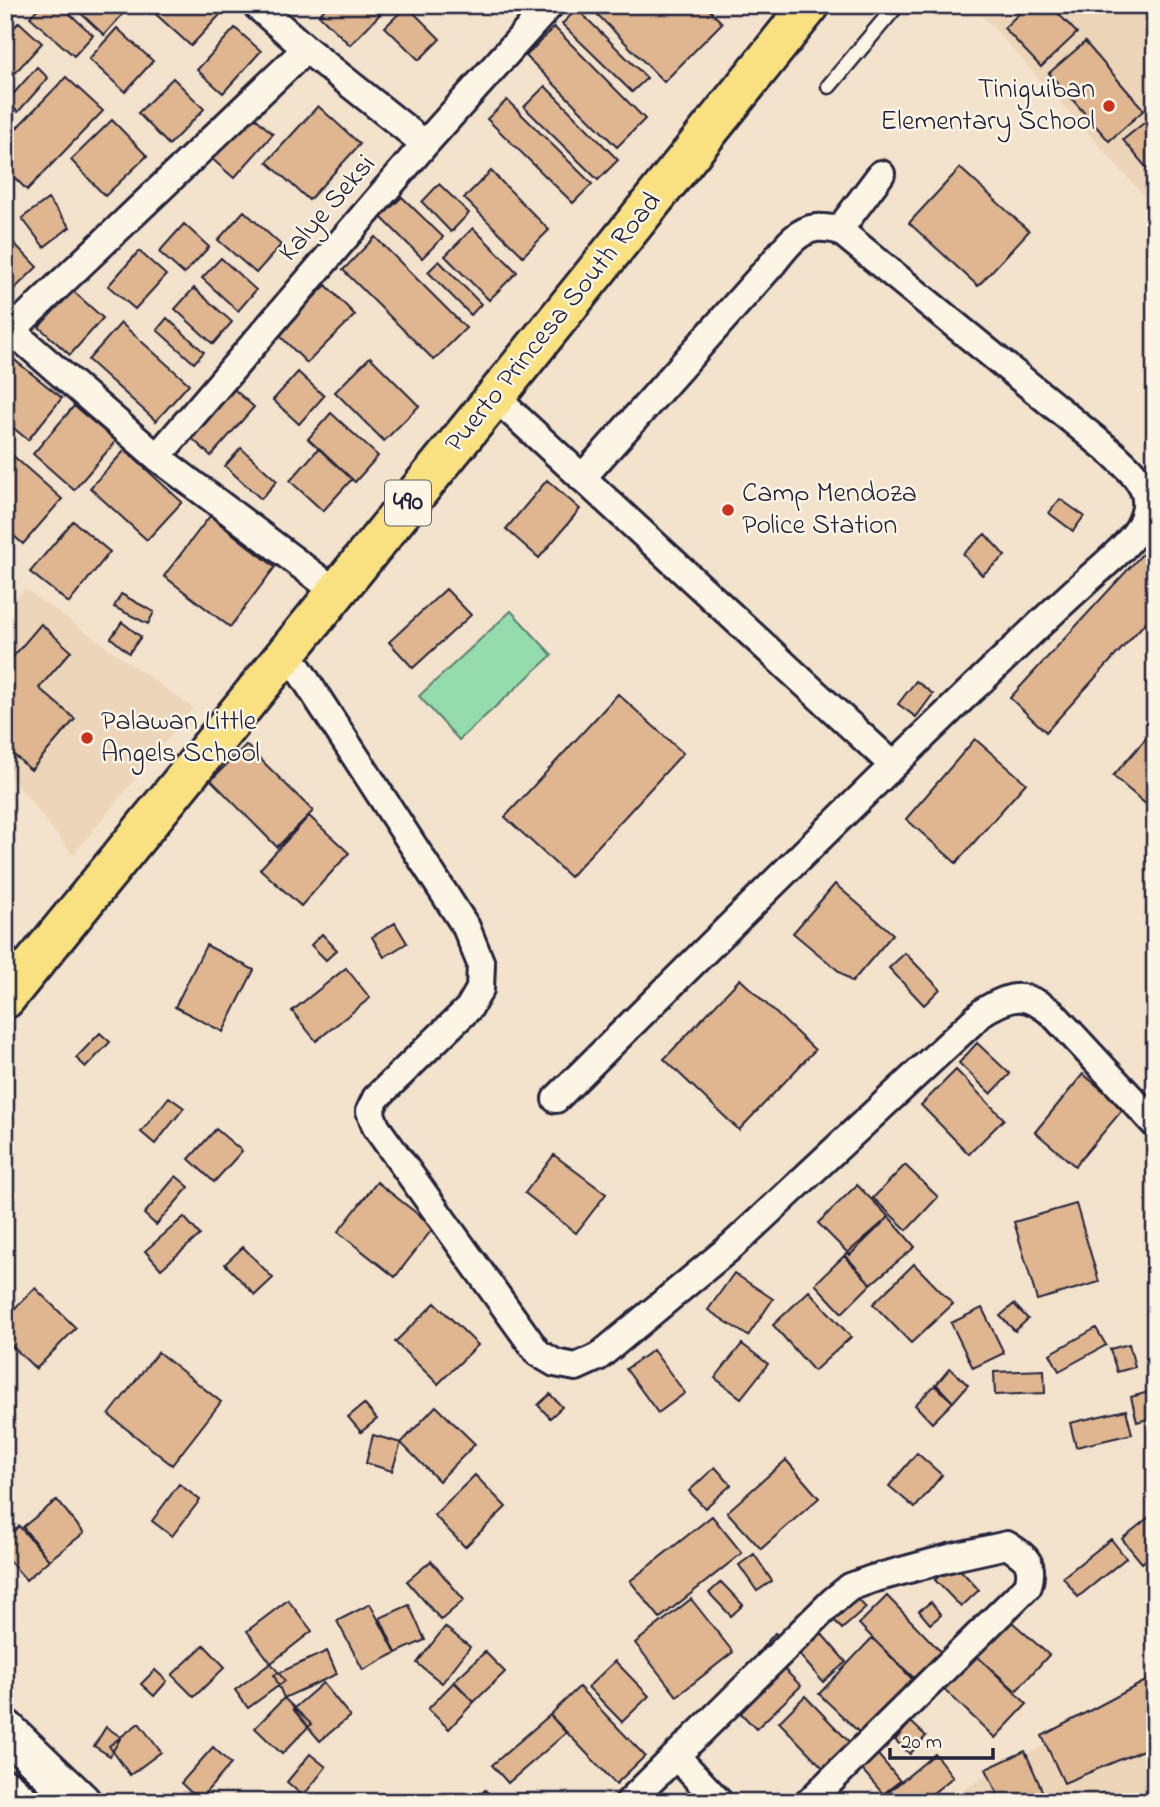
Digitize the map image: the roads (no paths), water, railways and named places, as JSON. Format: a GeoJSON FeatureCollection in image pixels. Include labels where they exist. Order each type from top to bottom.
{"type":"FeatureCollection","features":[{"type":"Feature","properties":{"kind":"main road","name":"Puerto Princesa South Road"},"geometry":{"type":"LineString","coordinates":[[10,980],[287,651],[810,5]]}},
{"type":"Feature","properties":{"kind":"street"},"geometry":{"type":"LineString","coordinates":[[256,5],[306,49],[425,144]]}},
{"type":"Feature","properties":{"kind":"street","name":"Kalye Seksi"},"geometry":{"type":"LineString","coordinates":[[157,457],[425,144],[550,5]]}},
{"type":"Feature","properties":{"kind":"street"},"geometry":{"type":"LineString","coordinates":[[306,49],[9,328],[157,457],[335,592]]}},
{"type":"Feature","properties":{"kind":"street"},"geometry":{"type":"LineString","coordinates":[[839,230],[881,173]]}},
{"type":"Feature","properties":{"kind":"street"},"geometry":{"type":"LineString","coordinates":[[556,1099],[893,765],[1116,553],[1138,530],[1145,512],[1147,495],[1134,474],[1112,453],[839,230],[816,228],[803,232],[787,245],[774,263],[582,478]]}},
{"type":"Feature","properties":{"kind":"street"},"geometry":{"type":"LineString","coordinates":[[495,397],[893,765]]}},
{"type":"Feature","properties":{"kind":"street"},"geometry":{"type":"LineString","coordinates":[[287,651],[466,927],[481,964],[480,989],[469,1008],[376,1098],[370,1111],[376,1127],[538,1353],[555,1363],[576,1367],[598,1357],[733,1245],[984,1011],[1002,1001],[1023,998],[1038,1002],[1053,1014],[1155,1124]]}},
{"type":"Feature","properties":{"kind":"street"},"geometry":{"type":"LineString","coordinates":[[629,1802],[850,1587],[953,1557],[1007,1545],[1025,1558],[1031,1575],[1028,1586],[809,1802]]}},
{"type":"Feature","properties":{"kind":"street"},"geometry":{"type":"LineString","coordinates":[[5,1729],[81,1802]]}},
{"type":"Feature","properties":{"kind":"street"},"geometry":{"type":"LineString","coordinates":[[676,1756],[719,1802]]}},
{"type":"Feature","properties":{"kind":"street"},"geometry":{"type":"LineString","coordinates":[[5,1788],[20,1802]]}},
{"type":"Feature","properties":{"kind":"lane"},"geometry":{"type":"LineString","coordinates":[[829,86],[897,5]]}},
{"type":"Feature","properties":{"kind":"place","name":"Tiniguiban Elementary School"},"geometry":{"type":"Point","coordinates":[1109,106]}},
{"type":"Feature","properties":{"kind":"place","name":"Camp Mendoza Police Station"},"geometry":{"type":"Point","coordinates":[728,510]}},
{"type":"Feature","properties":{"kind":"place","name":"Palawan Little Angels School"},"geometry":{"type":"Point","coordinates":[87,738]}}]}
